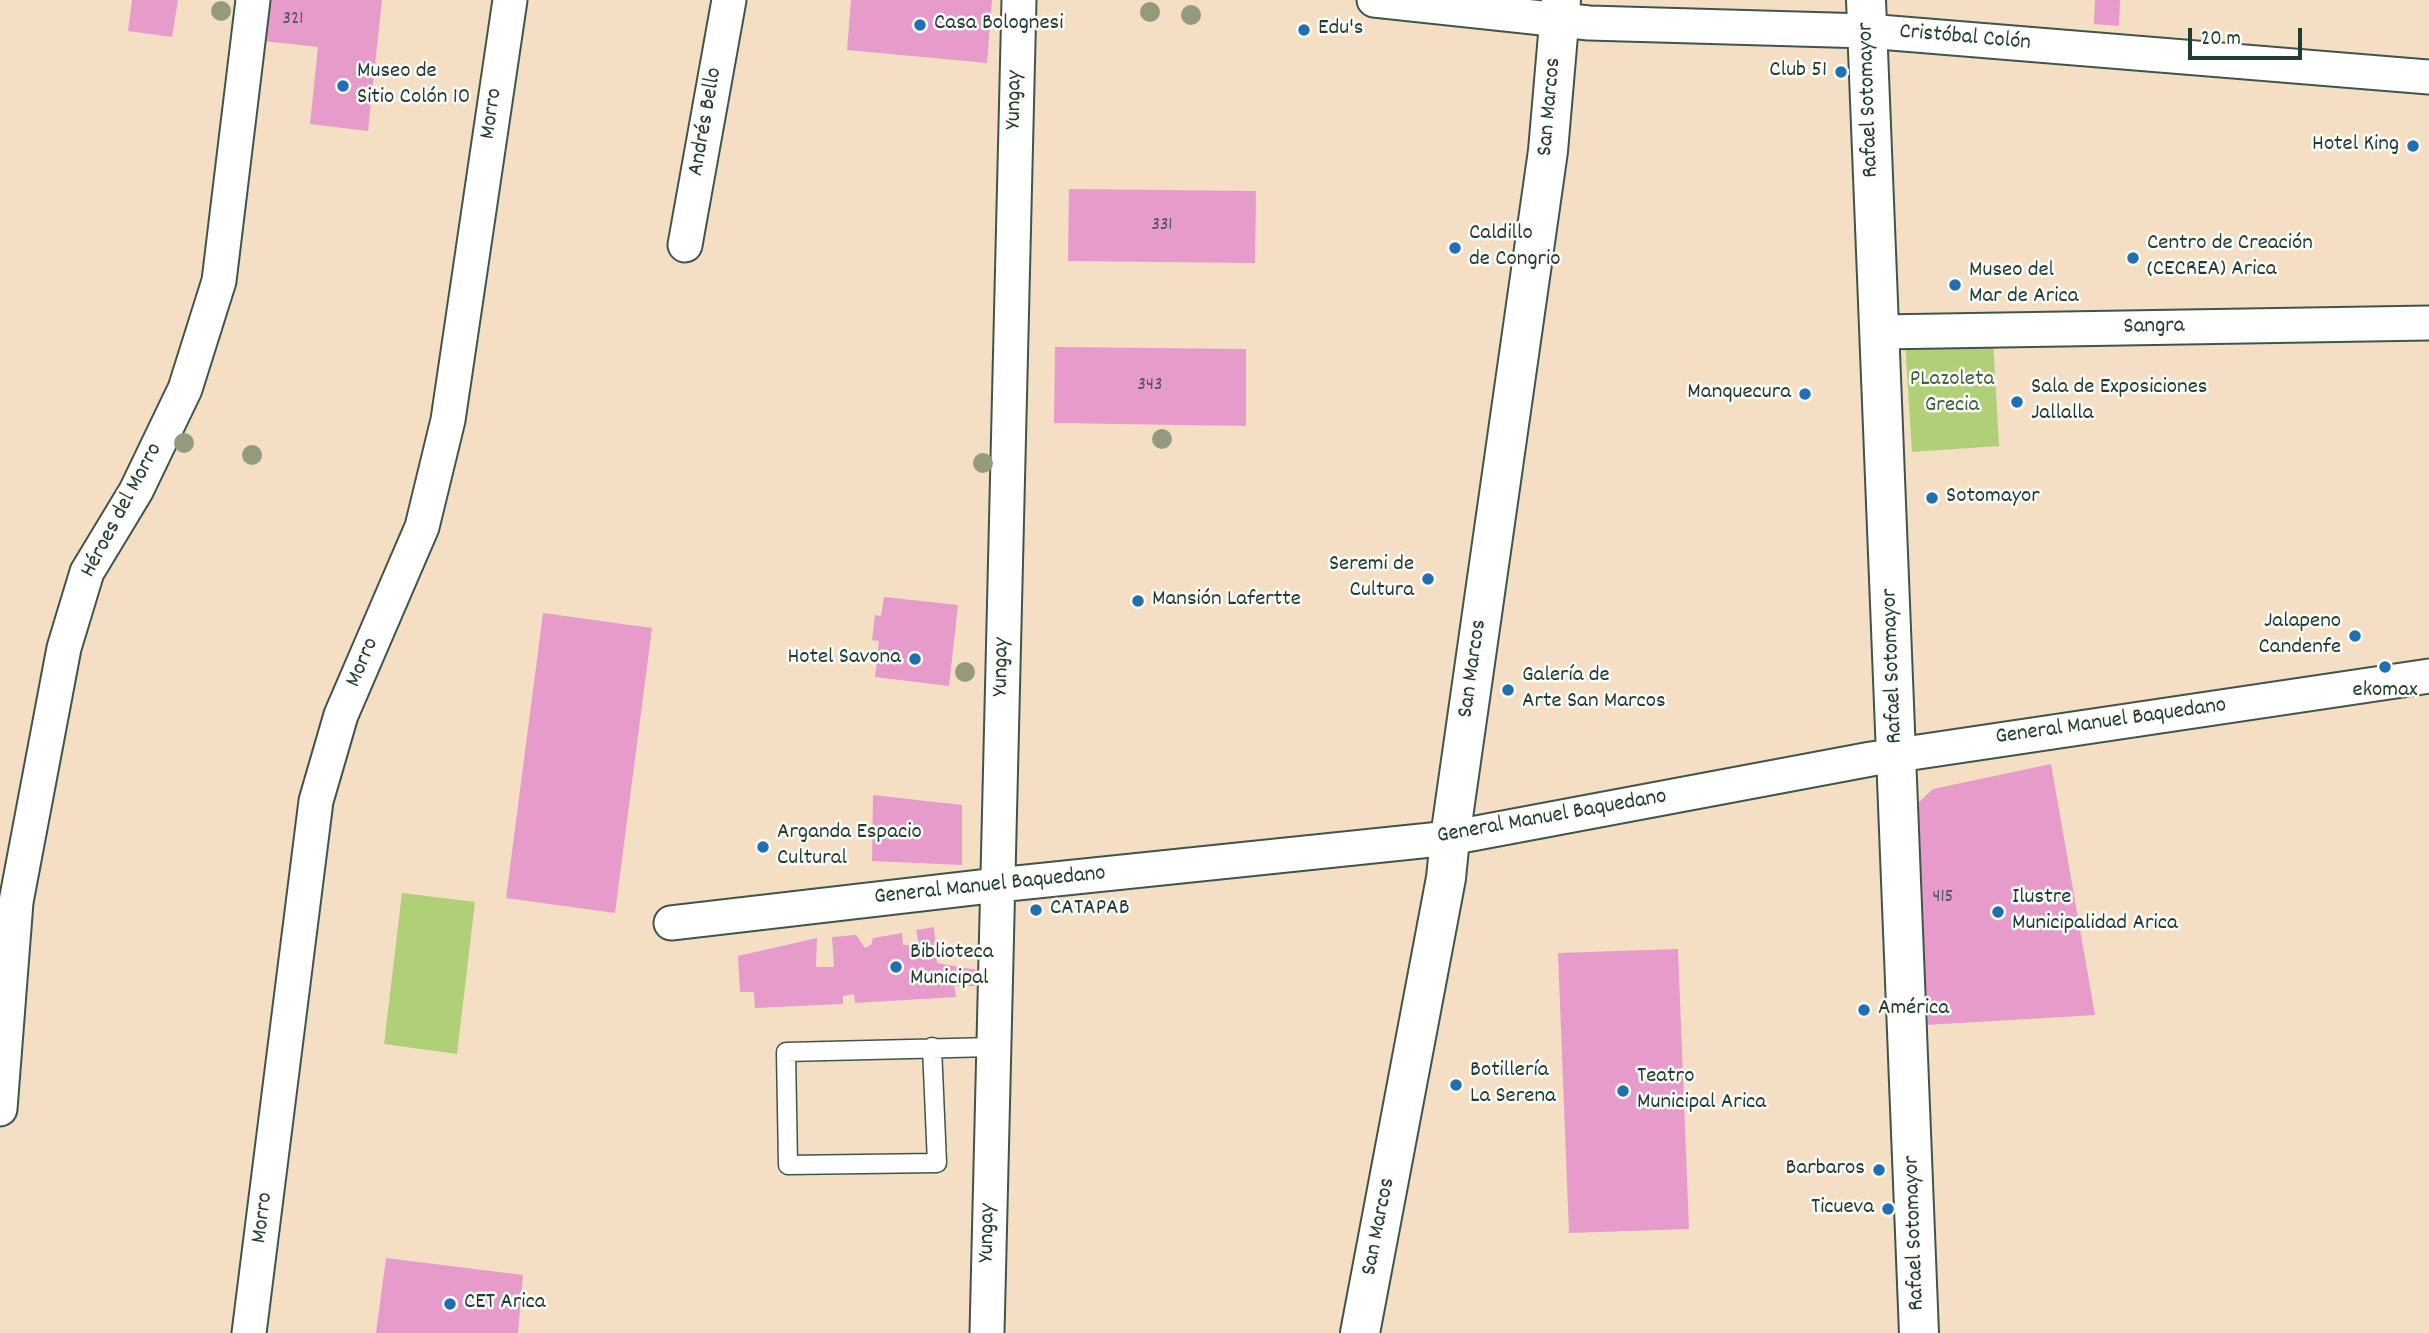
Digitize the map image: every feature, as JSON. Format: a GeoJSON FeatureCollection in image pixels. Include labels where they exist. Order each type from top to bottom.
{"type":"FeatureCollection","features":[{"type":"Feature","properties":{"kind":"main road","name":"San Marcos"},"geometry":{"type":"LineString","coordinates":[[1360,1333],[1446,878],[1548,151],[1560,10]]}},
{"type":"Feature","properties":{"kind":"main road","name":"Rafael Sotomayor"},"geometry":{"type":"LineString","coordinates":[[1866,16],[1919,1333]]}},
{"type":"Feature","properties":{"kind":"street","name":"Héroes del Morro"},"geometry":{"type":"LineString","coordinates":[[0,1109],[16,902],[64,648],[87,572],[136,491],[185,389],[219,281],[253,0]]}},
{"type":"Feature","properties":{"kind":"street","name":"Morro"},"geometry":{"type":"LineString","coordinates":[[249,1333],[316,801],[341,715],[422,527],[445,434],[510,0]]}},
{"type":"Feature","properties":{"kind":"street","name":"Andrés Bello"},"geometry":{"type":"LineString","coordinates":[[685,245],[729,0]]}},
{"type":"Feature","properties":{"kind":"street","name":"Yungay"},"geometry":{"type":"LineString","coordinates":[[986,1333],[1019,0]]}},
{"type":"Feature","properties":{"kind":"street","name":"Cristóbal Colón"},"geometry":{"type":"LineString","coordinates":[[1374,0],[1560,10],[1866,16],[2429,77]]}},
{"type":"Feature","properties":{"kind":"street","name":"Sangra"},"geometry":{"type":"LineString","coordinates":[[1880,332],[2429,323]]}},
{"type":"Feature","properties":{"kind":"street","name":"General Manuel Baquedano"},"geometry":{"type":"LineString","coordinates":[[671,923],[998,885],[1450,838],[1897,755],[2429,676]]}},
{"type":"Feature","properties":{"kind":"lane"},"geometry":{"type":"LineString","coordinates":[[933,1047],[937,1163],[788,1165],[786,1052],[933,1047],[993,1047]]}},
{"type":"Feature","properties":{"kind":"green space","name":"PLazoleta Grecia"},"geometry":{"type":"Polygon","coordinates":[[[1993,339],[1999,446],[1912,452],[1905,342],[1993,339]]]}},
{"type":"Feature","properties":{"kind":"green space"},"geometry":{"type":"Polygon","coordinates":[[[402,893],[475,902],[457,1054],[384,1044],[402,893]]]}},
{"type":"Feature","properties":{"kind":"building"},"geometry":{"type":"Polygon","coordinates":[[[132,0],[178,0],[172,37],[128,31],[132,0]]]}},
{"type":"Feature","properties":{"kind":"building","name":"Museo de Sitio Colón 10"},"geometry":{"type":"Polygon","coordinates":[[[266,0],[382,0],[368,131],[310,124],[318,47],[263,41],[266,0]]]}},
{"type":"Feature","properties":{"kind":"building","name":"Casa Bolognesi"},"geometry":{"type":"Polygon","coordinates":[[[851,0],[992,0],[987,63],[847,50],[851,0]]]}},
{"type":"Feature","properties":{"kind":"building"},"geometry":{"type":"Polygon","coordinates":[[[2095,0],[2120,0],[2119,26],[2094,24],[2095,0]]]}},
{"type":"Feature","properties":{"kind":"building"},"geometry":{"type":"Polygon","coordinates":[[[1069,189],[1256,191],[1255,263],[1068,261],[1069,189]]]}},
{"type":"Feature","properties":{"kind":"building"},"geometry":{"type":"Polygon","coordinates":[[[1055,347],[1246,349],[1246,426],[1054,423],[1055,347]]]}},
{"type":"Feature","properties":{"kind":"building","name":"Hotel Savona"},"geometry":{"type":"Polygon","coordinates":[[[884,597],[958,605],[949,686],[875,677],[879,641],[872,640],[875,615],[881,616],[884,597]]]}},
{"type":"Feature","properties":{"kind":"building"},"geometry":{"type":"Polygon","coordinates":[[[543,613],[652,628],[615,913],[506,898],[543,613]]]}},
{"type":"Feature","properties":{"kind":"building","name":"Ilustre Municipalidad Arica"},"geometry":{"type":"Polygon","coordinates":[[[2051,764],[2095,1015],[1926,1025],[1911,809],[1933,789],[2051,764]]]}},
{"type":"Feature","properties":{"kind":"building"},"geometry":{"type":"Polygon","coordinates":[[[873,795],[962,805],[962,865],[872,861],[873,795]]]}},
{"type":"Feature","properties":{"kind":"building","name":"Biblioteca Municipal"},"geometry":{"type":"Polygon","coordinates":[[[934,927],[937,963],[977,970],[978,986],[954,986],[956,997],[855,1003],[854,994],[843,996],[843,1004],[755,1008],[754,992],[740,992],[738,956],[817,938],[816,967],[834,967],[832,937],[856,935],[865,948],[871,945],[873,938],[902,933],[903,945],[919,945],[916,930],[934,927]]]}},
{"type":"Feature","properties":{"kind":"building","name":"Teatro Municipal Arica"},"geometry":{"type":"Polygon","coordinates":[[[1678,949],[1689,1229],[1569,1233],[1558,953],[1678,949]]]}},
{"type":"Feature","properties":{"kind":"building","name":"CET Arica"},"geometry":{"type":"Polygon","coordinates":[[[386,1258],[523,1275],[518,1333],[376,1333],[386,1258]]]}},
{"type":"Feature","properties":{"kind":"place","name":"Casa Bolognesi"},"geometry":{"type":"Point","coordinates":[920,25]}},
{"type":"Feature","properties":{"kind":"place","name":"Edu's"},"geometry":{"type":"Point","coordinates":[1304,30]}},
{"type":"Feature","properties":{"kind":"place","name":"Club 51"},"geometry":{"type":"Point","coordinates":[1841,72]}},
{"type":"Feature","properties":{"kind":"place","name":"Museo de Sitio Colón 10"},"geometry":{"type":"Point","coordinates":[343,86]}},
{"type":"Feature","properties":{"kind":"place","name":"Hotel King"},"geometry":{"type":"Point","coordinates":[2413,146]}},
{"type":"Feature","properties":{"kind":"place","name":"Caldillo de Congrio"},"geometry":{"type":"Point","coordinates":[1455,248]}},
{"type":"Feature","properties":{"kind":"place","name":"Centro de Creación (CECREA) Arica"},"geometry":{"type":"Point","coordinates":[2133,258]}},
{"type":"Feature","properties":{"kind":"place","name":"Museo del Mar de Arica"},"geometry":{"type":"Point","coordinates":[1955,285]}},
{"type":"Feature","properties":{"kind":"place","name":"Manquecura"},"geometry":{"type":"Point","coordinates":[1805,394]}},
{"type":"Feature","properties":{"kind":"place","name":"Sala de Exposiciones Jallalla"},"geometry":{"type":"Point","coordinates":[2017,402]}},
{"type":"Feature","properties":{"kind":"place","name":"Sotomayor"},"geometry":{"type":"Point","coordinates":[1932,498]}},
{"type":"Feature","properties":{"kind":"place","name":"Seremi de Cultura"},"geometry":{"type":"Point","coordinates":[1428,579]}},
{"type":"Feature","properties":{"kind":"place","name":"Mansión Lafertte"},"geometry":{"type":"Point","coordinates":[1138,601]}},
{"type":"Feature","properties":{"kind":"place","name":"Jalapeno Candenfe"},"geometry":{"type":"Point","coordinates":[2355,636]}},
{"type":"Feature","properties":{"kind":"place","name":"Hotel Savona"},"geometry":{"type":"Point","coordinates":[915,659]}},
{"type":"Feature","properties":{"kind":"place","name":"ekomax"},"geometry":{"type":"Point","coordinates":[2385,667]}},
{"type":"Feature","properties":{"kind":"place","name":"Galería de Arte San Marcos"},"geometry":{"type":"Point","coordinates":[1508,690]}},
{"type":"Feature","properties":{"kind":"place","name":"Arganda Espacio Cultural"},"geometry":{"type":"Point","coordinates":[763,847]}},
{"type":"Feature","properties":{"kind":"place","name":"CATAPAB"},"geometry":{"type":"Point","coordinates":[1036,910]}},
{"type":"Feature","properties":{"kind":"place","name":"Ilustre Municipalidad Arica"},"geometry":{"type":"Point","coordinates":[1998,912]}},
{"type":"Feature","properties":{"kind":"place","name":"Biblioteca Municipal"},"geometry":{"type":"Point","coordinates":[896,967]}},
{"type":"Feature","properties":{"kind":"place","name":"América"},"geometry":{"type":"Point","coordinates":[1864,1010]}},
{"type":"Feature","properties":{"kind":"place","name":"Botillería La Serena"},"geometry":{"type":"Point","coordinates":[1456,1085]}},
{"type":"Feature","properties":{"kind":"place","name":"Teatro Municipal Arica"},"geometry":{"type":"Point","coordinates":[1623,1091]}},
{"type":"Feature","properties":{"kind":"place","name":"Barbaros"},"geometry":{"type":"Point","coordinates":[1879,1170]}},
{"type":"Feature","properties":{"kind":"place","name":"Ticueva"},"geometry":{"type":"Point","coordinates":[1888,1209]}},
{"type":"Feature","properties":{"kind":"place","name":"CET Arica"},"geometry":{"type":"Point","coordinates":[450,1304]}}]}
